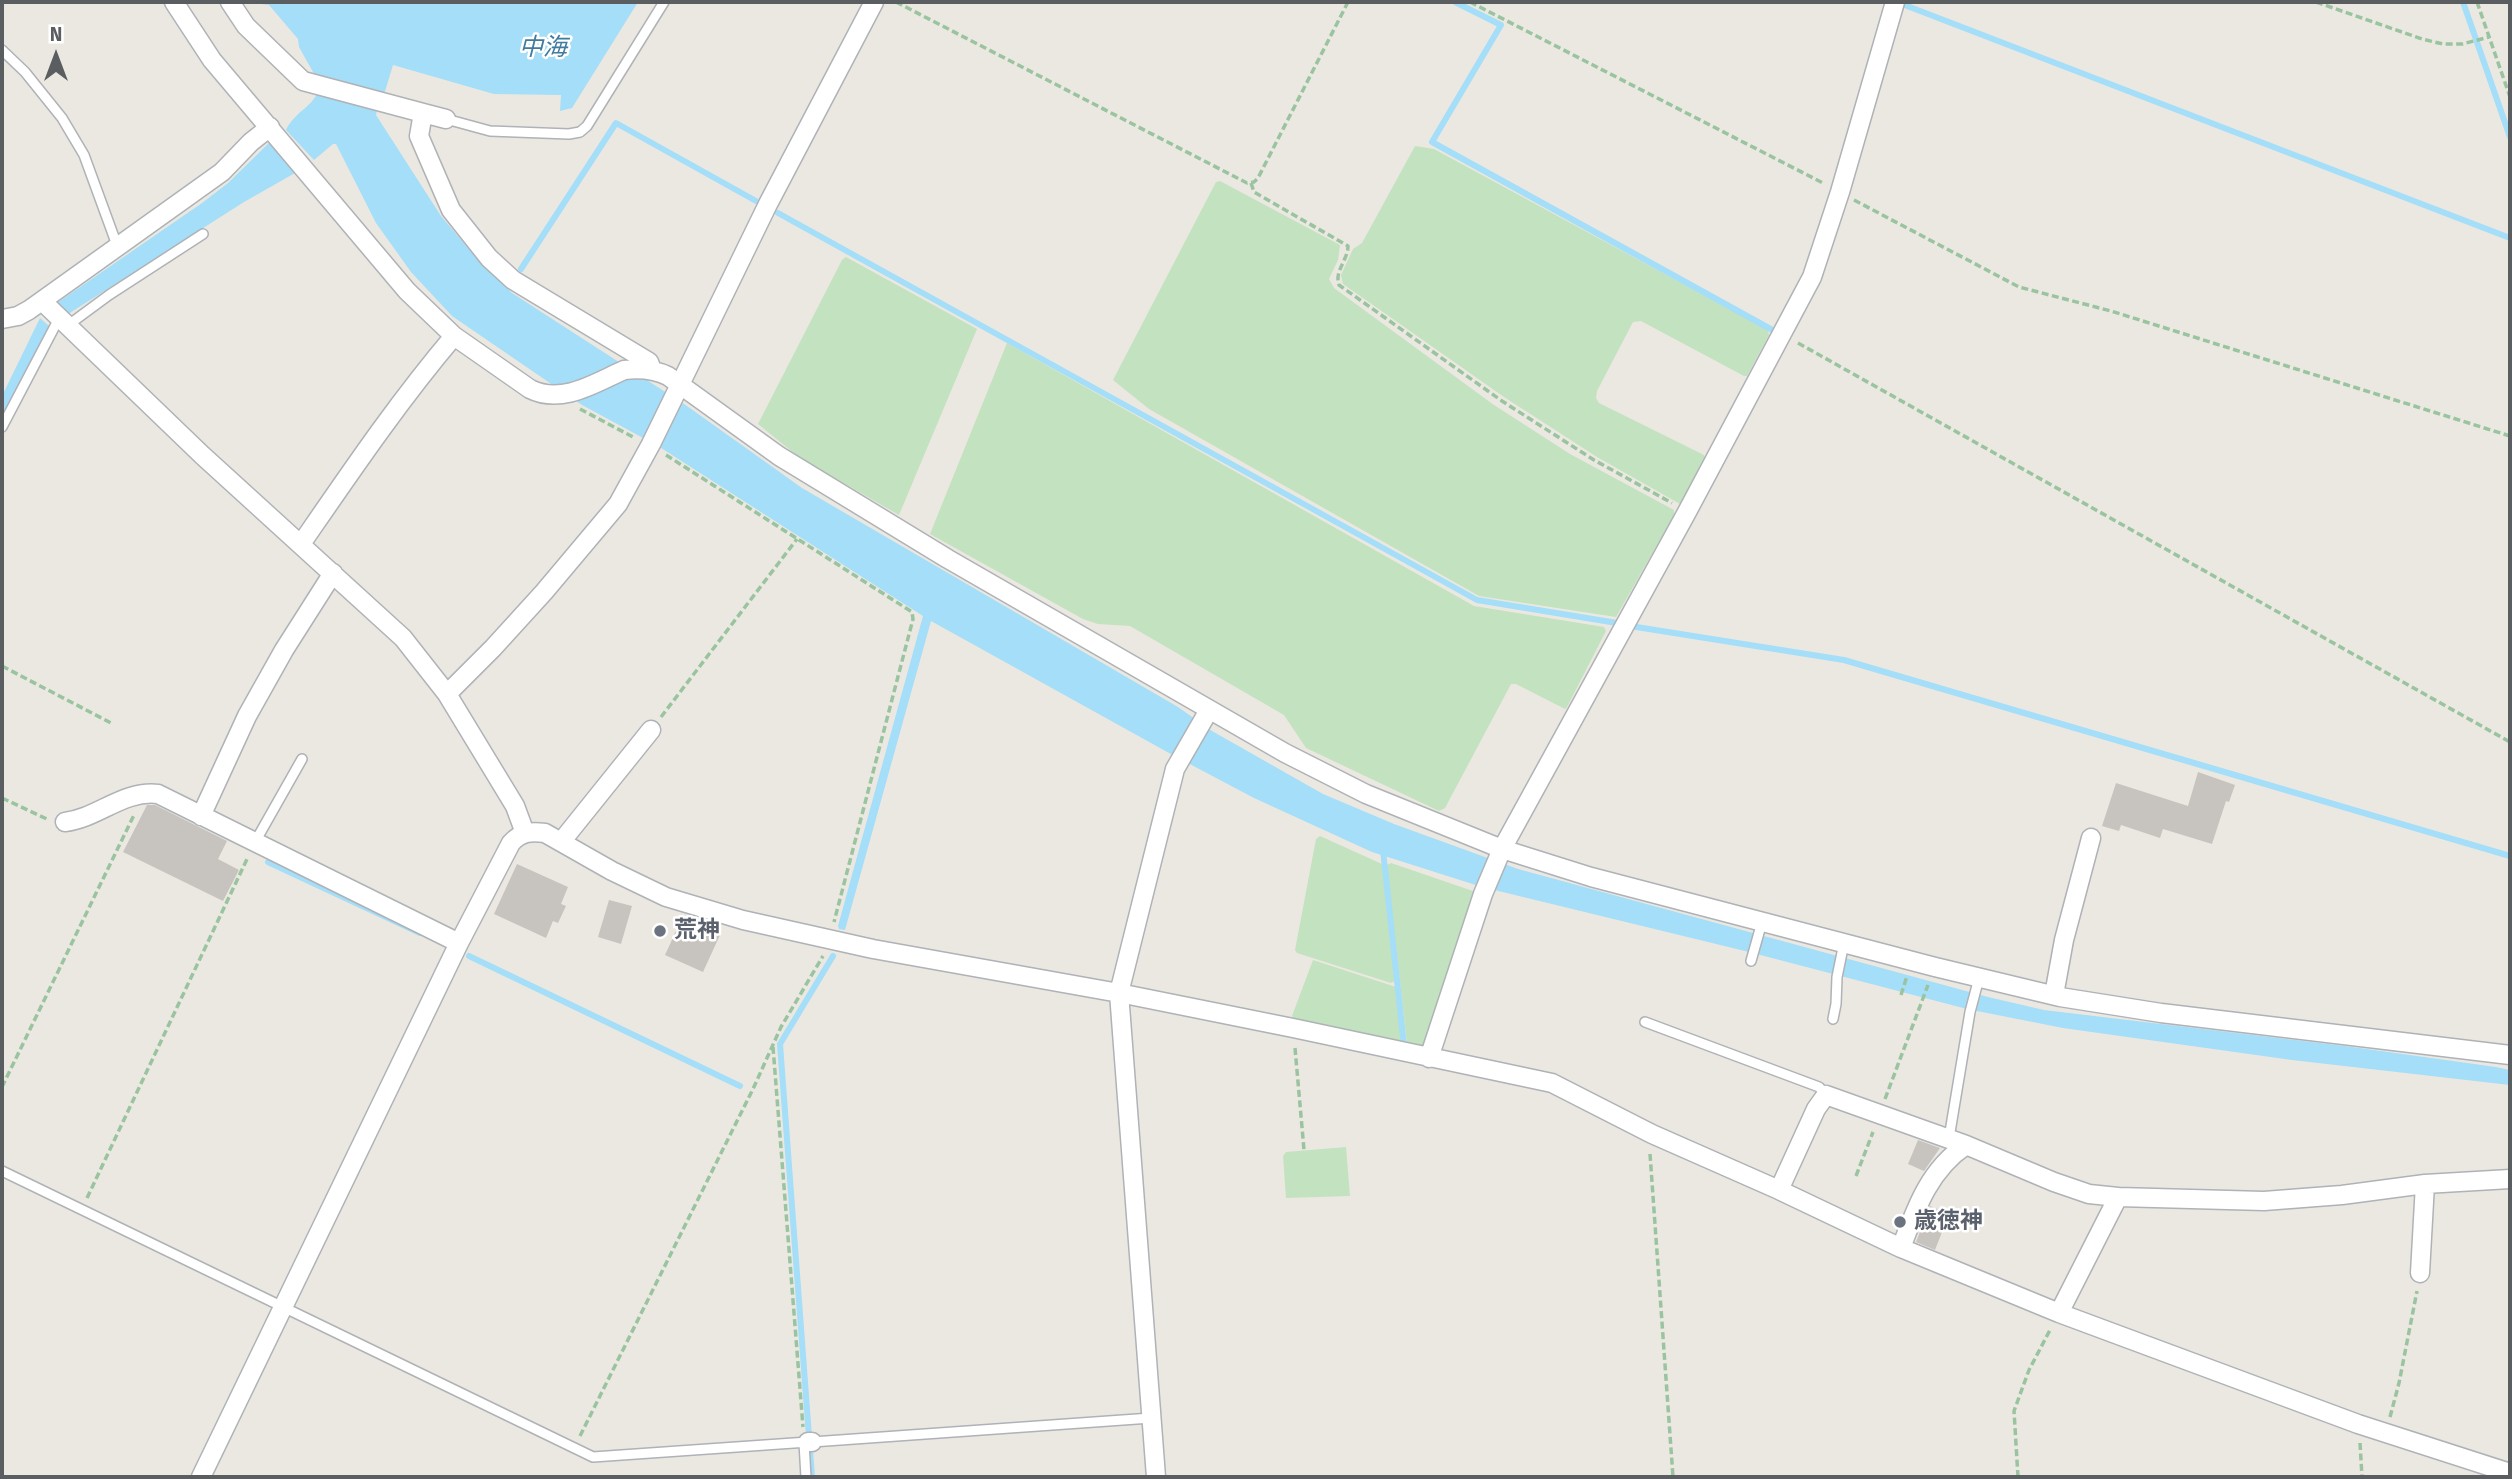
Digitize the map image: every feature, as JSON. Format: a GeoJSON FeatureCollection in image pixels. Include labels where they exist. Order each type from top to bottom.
{"type":"FeatureCollection","features":[{"type":"Feature","properties":{"kind":"street"},"geometry":{"type":"LineString","coordinates":[[174,2],[212,60],[306,168],[407,291],[454,336],[530,389],[561,395],[624,370],[646,370],[779,456],[1207,714],[1366,794],[1500,853],[1761,926],[1978,982],[2161,1013],[2510,1055]]}},
{"type":"Feature","properties":{"kind":"street"},"geometry":{"type":"LineString","coordinates":[[230,2],[246,26],[303,81],[446,119]]}},
{"type":"Feature","properties":{"kind":"street"},"geometry":{"type":"LineString","coordinates":[[447,694],[493,648],[618,503],[650,445],[768,204],[874,2]]}},
{"type":"Feature","properties":{"kind":"street"},"geometry":{"type":"LineString","coordinates":[[1429,1058],[1482,894],[1500,853],[1812,277],[1840,192],[1895,2]]}},
{"type":"Feature","properties":{"kind":"street"},"geometry":{"type":"LineString","coordinates":[[423,113],[419,136],[451,210],[489,258],[513,279],[646,361],[646,370]]}},
{"type":"Feature","properties":{"kind":"street"},"geometry":{"type":"LineString","coordinates":[[2,319],[55,314],[118,248],[222,172],[251,142],[273,131]]}},
{"type":"Feature","properties":{"kind":"street"},"geometry":{"type":"LineString","coordinates":[[55,314],[202,455],[403,638],[447,694],[514,806],[525,832]]}},
{"type":"Feature","properties":{"kind":"street"},"geometry":{"type":"LineString","coordinates":[[301,544],[370,444],[424,371],[454,336]]}},
{"type":"Feature","properties":{"kind":"street"},"geometry":{"type":"LineString","coordinates":[[201,816],[247,716],[284,650],[333,573]]}},
{"type":"Feature","properties":{"kind":"street"},"geometry":{"type":"LineString","coordinates":[[1156,1477],[1119,993],[1175,769],[1207,714]]}},
{"type":"Feature","properties":{"kind":"street"},"geometry":{"type":"LineString","coordinates":[[561,842],[651,730]]}},
{"type":"Feature","properties":{"kind":"street"},"geometry":{"type":"LineString","coordinates":[[65,822],[79,820],[133,795],[158,794],[459,943]]}},
{"type":"Feature","properties":{"kind":"street"},"geometry":{"type":"LineString","coordinates":[[201,1477],[459,943],[506,853],[518,836],[525,832],[545,833],[612,871],[666,897],[743,920],[832,933],[873,949],[1119,993],[1552,1083],[1652,1134],[1901,1248],[2059,1313],[2358,1424],[2510,1473]]}},
{"type":"Feature","properties":{"kind":"street"},"geometry":{"type":"LineString","coordinates":[[2054,995],[2064,940],[2091,838]]}},
{"type":"Feature","properties":{"kind":"street"},"geometry":{"type":"LineString","coordinates":[[1779,1191],[1816,1109],[1826,1095],[1957,1141],[2089,1194],[2264,1201],[2342,1195],[2425,1184],[2510,1179]]}},
{"type":"Feature","properties":{"kind":"street"},"geometry":{"type":"LineString","coordinates":[[1901,1248],[1931,1179],[1950,1156],[1957,1141]]}},
{"type":"Feature","properties":{"kind":"street"},"geometry":{"type":"LineString","coordinates":[[2420,1273],[2425,1184]]}},
{"type":"Feature","properties":{"kind":"street"},"geometry":{"type":"LineString","coordinates":[[2059,1313],[2118,1197]]}},
{"type":"Feature","properties":{"kind":"lane"},"geometry":{"type":"LineString","coordinates":[[446,119],[490,131],[569,134],[580,132],[587,126],[664,2]]}},
{"type":"Feature","properties":{"kind":"lane"},"geometry":{"type":"LineString","coordinates":[[2,50],[25,72],[62,118],[84,155],[118,248]]}},
{"type":"Feature","properties":{"kind":"lane"},"geometry":{"type":"LineString","coordinates":[[2,426],[55,326],[55,314],[109,295],[203,234]]}},
{"type":"Feature","properties":{"kind":"lane"},"geometry":{"type":"LineString","coordinates":[[255,842],[302,759]]}},
{"type":"Feature","properties":{"kind":"lane"},"geometry":{"type":"LineString","coordinates":[[1752,958],[1761,926]]}},
{"type":"Feature","properties":{"kind":"lane"},"geometry":{"type":"LineString","coordinates":[[1833,1019],[1843,948]]}},
{"type":"Feature","properties":{"kind":"lane"},"geometry":{"type":"LineString","coordinates":[[1957,1141],[1970,1012],[1978,982]]}},
{"type":"Feature","properties":{"kind":"lane"},"geometry":{"type":"LineString","coordinates":[[1645,1021],[1819,1087],[1826,1095]]}},
{"type":"Feature","properties":{"kind":"lane"},"geometry":{"type":"LineString","coordinates":[[2,1171],[593,1457],[1151,1418]]}},
{"type":"Feature","properties":{"kind":"lane"},"geometry":{"type":"LineString","coordinates":[[806,1477],[808,1442]]}},
{"type":"Feature","properties":{"kind":"path"},"geometry":{"type":"LineString","coordinates":[[896,2],[1243,183],[1251,183],[1258,178],[1348,2]]}},
{"type":"Feature","properties":{"kind":"path"},"geometry":{"type":"LineString","coordinates":[[1470,2],[2019,287],[2111,311],[2510,436]]}},
{"type":"Feature","properties":{"kind":"path"},"geometry":{"type":"LineString","coordinates":[[2316,2],[2436,43],[2462,44],[2489,37]]}},
{"type":"Feature","properties":{"kind":"path"},"geometry":{"type":"LineString","coordinates":[[2477,2],[2510,97]]}},
{"type":"Feature","properties":{"kind":"path"},"geometry":{"type":"LineString","coordinates":[[1251,183],[1254,192],[1348,246],[1338,274],[1339,285],[1502,401],[1594,460],[1687,512]]}},
{"type":"Feature","properties":{"kind":"path"},"geometry":{"type":"LineString","coordinates":[[1782,334],[2510,742]]}},
{"type":"Feature","properties":{"kind":"path"},"geometry":{"type":"LineString","coordinates":[[561,395],[650,445],[912,612],[913,616],[832,933],[773,1044],[575,1447]]}},
{"type":"Feature","properties":{"kind":"path"},"geometry":{"type":"LineString","coordinates":[[651,730],[797,539]]}},
{"type":"Feature","properties":{"kind":"path"},"geometry":{"type":"LineString","coordinates":[[2,666],[113,724]]}},
{"type":"Feature","properties":{"kind":"path"},"geometry":{"type":"LineString","coordinates":[[2,1087],[145,793]]}},
{"type":"Feature","properties":{"kind":"path"},"geometry":{"type":"LineString","coordinates":[[2,798],[46,819],[65,822]]}},
{"type":"Feature","properties":{"kind":"path"},"geometry":{"type":"LineString","coordinates":[[82,1209],[255,842]]}},
{"type":"Feature","properties":{"kind":"path"},"geometry":{"type":"LineString","coordinates":[[1902,994],[1909,971]]}},
{"type":"Feature","properties":{"kind":"path"},"geometry":{"type":"LineString","coordinates":[[1856,1176],[1932,976]]}},
{"type":"Feature","properties":{"kind":"path"},"geometry":{"type":"LineString","coordinates":[[1293,1028],[1304,1150]]}},
{"type":"Feature","properties":{"kind":"path"},"geometry":{"type":"LineString","coordinates":[[773,1044],[808,1442]]}},
{"type":"Feature","properties":{"kind":"path"},"geometry":{"type":"LineString","coordinates":[[1652,1134],[1649,1142],[1673,1477]]}},
{"type":"Feature","properties":{"kind":"path"},"geometry":{"type":"LineString","coordinates":[[2385,1433],[2399,1383],[2420,1273]]}},
{"type":"Feature","properties":{"kind":"path"},"geometry":{"type":"LineString","coordinates":[[2018,1477],[2014,1411],[2029,1370],[2059,1313]]}},
{"type":"Feature","properties":{"kind":"path"},"geometry":{"type":"LineString","coordinates":[[2358,1424],[2362,1477]]}},
{"type":"Feature","properties":{"kind":"green space"},"geometry":{"type":"Polygon","coordinates":[[[1415,146],[1434,149],[1768,330],[1769,335],[1747,376],[1744,376],[1641,321],[1633,322],[1597,391],[1596,398],[1599,403],[1704,455],[1705,462],[1683,502],[1680,504],[1597,457],[1504,397],[1343,284],[1341,275],[1353,249],[1362,243],[1415,146]]]}},
{"type":"Feature","properties":{"kind":"green space"},"geometry":{"type":"Polygon","coordinates":[[[1220,181],[1340,245],[1338,260],[1329,279],[1334,288],[1494,405],[1570,454],[1674,510],[1674,515],[1616,617],[1479,596],[1149,409],[1113,380],[1216,182],[1220,181]]]}},
{"type":"Feature","properties":{"kind":"green space"},"geometry":{"type":"Polygon","coordinates":[[[846,257],[977,329],[899,515],[800,458],[758,424],[842,260],[846,257]]]}},
{"type":"Feature","properties":{"kind":"green space"},"geometry":{"type":"Polygon","coordinates":[[[1007,343],[1474,606],[1604,627],[1606,631],[1567,707],[1565,709],[1516,684],[1511,684],[1445,808],[1439,811],[1306,748],[1284,715],[1130,626],[1098,624],[1083,619],[930,534],[1007,343]]]}},
{"type":"Feature","properties":{"kind":"green space"},"geometry":{"type":"Polygon","coordinates":[[[1320,836],[1382,864],[1395,981],[1391,983],[1297,953],[1295,950],[1316,839],[1320,836]]]}},
{"type":"Feature","properties":{"kind":"green space"},"geometry":{"type":"Polygon","coordinates":[[[1391,863],[1473,891],[1474,898],[1427,1048],[1407,1044],[1387,868],[1391,863]]]}},
{"type":"Feature","properties":{"kind":"green space"},"geometry":{"type":"Polygon","coordinates":[[[1313,960],[1396,987],[1402,1042],[1398,1045],[1296,1021],[1292,1016],[1313,960]]]}},
{"type":"Feature","properties":{"kind":"green space"},"geometry":{"type":"Polygon","coordinates":[[[1346,1147],[1350,1196],[1286,1198],[1283,1156],[1286,1152],[1346,1147]]]}},
{"type":"Feature","properties":{"kind":"water","name":"中海"},"geometry":{"type":"Polygon","coordinates":[[[260,2],[638,2],[572,108],[560,111],[561,95],[494,94],[393,65],[383,98],[318,81],[299,47],[298,39],[269,5],[260,2]]]}},
{"type":"Feature","properties":{"kind":"water"},"geometry":{"type":"Polygon","coordinates":[[[319,88],[378,104],[376,115],[441,216],[478,260],[512,293],[687,406],[802,488],[1323,794],[1394,824],[1518,869],[1988,997],[2044,1010],[2496,1067],[2510,1070],[2510,1085],[2292,1060],[2063,1028],[1967,1009],[1482,887],[1372,852],[1254,798],[931,621],[845,930],[839,929],[923,616],[658,446],[582,405],[452,316],[411,272],[376,223],[336,144],[314,160],[286,130],[317,94],[319,88]]]}},
{"type":"Feature","properties":{"kind":"water"},"geometry":{"type":"Polygon","coordinates":[[[269,143],[295,173],[244,202],[65,316],[54,305],[202,203],[228,183],[269,143]]]}},
{"type":"Feature","properties":{"kind":"water"},"geometry":{"type":"Polygon","coordinates":[[[40,318],[49,326],[2,415],[2,396],[40,318]]]}},
{"type":"Feature","properties":{"kind":"building"},"geometry":{"type":"Polygon","coordinates":[[[2198,772],[2235,785],[2229,802],[2226,801],[2212,844],[2163,829],[2160,838],[2121,825],[2119,831],[2102,826],[2116,783],[2188,806],[2198,772]]]}},
{"type":"Feature","properties":{"kind":"building"},"geometry":{"type":"Polygon","coordinates":[[[147,805],[155,805],[227,841],[218,859],[239,870],[223,901],[123,852],[147,805]]]}},
{"type":"Feature","properties":{"kind":"building"},"geometry":{"type":"Polygon","coordinates":[[[517,864],[568,887],[561,904],[566,906],[558,923],[553,921],[546,938],[494,914],[517,864]]]}},
{"type":"Feature","properties":{"kind":"building"},"geometry":{"type":"Polygon","coordinates":[[[609,900],[632,906],[621,944],[598,937],[609,900]]]}},
{"type":"Feature","properties":{"kind":"building"},"geometry":{"type":"Polygon","coordinates":[[[682,918],[720,935],[703,972],[665,955],[682,918]]]}},
{"type":"Feature","properties":{"kind":"building"},"geometry":{"type":"Polygon","coordinates":[[[1918,1140],[1940,1148],[1924,1171],[1908,1164],[1918,1140]]]}},
{"type":"Feature","properties":{"kind":"building"},"geometry":{"type":"Polygon","coordinates":[[[1930,1206],[1949,1214],[1935,1250],[1916,1242],[1930,1206]]]}},
{"type":"Feature","properties":{"kind":"waterway"},"geometry":{"type":"LineString","coordinates":[[1455,2],[1501,25],[1432,142],[1776,332]]}},
{"type":"Feature","properties":{"kind":"waterway"},"geometry":{"type":"LineString","coordinates":[[2463,2],[2510,137]]}},
{"type":"Feature","properties":{"kind":"waterway"},"geometry":{"type":"LineString","coordinates":[[1902,4],[2510,238]]}},
{"type":"Feature","properties":{"kind":"waterway"},"geometry":{"type":"LineString","coordinates":[[521,269],[616,123],[756,201]]}},
{"type":"Feature","properties":{"kind":"waterway"},"geometry":{"type":"LineString","coordinates":[[778,213],[1477,600],[1617,623]]}},
{"type":"Feature","properties":{"kind":"waterway"},"geometry":{"type":"LineString","coordinates":[[1630,626],[1844,660],[2510,856]]}},
{"type":"Feature","properties":{"kind":"waterway"},"geometry":{"type":"LineString","coordinates":[[1383,850],[1404,1046]]}},
{"type":"Feature","properties":{"kind":"waterway"},"geometry":{"type":"LineString","coordinates":[[268,862],[420,933]]}},
{"type":"Feature","properties":{"kind":"waterway"},"geometry":{"type":"LineString","coordinates":[[469,956],[740,1086]]}},
{"type":"Feature","properties":{"kind":"waterway"},"geometry":{"type":"LineString","coordinates":[[812,1477],[780,1044],[833,956]]}},
{"type":"Feature","properties":{"kind":"place","name":"荒神"},"geometry":{"type":"Point","coordinates":[660,931]}},
{"type":"Feature","properties":{"kind":"place","name":"歳徳神"},"geometry":{"type":"Point","coordinates":[1900,1222]}}]}
